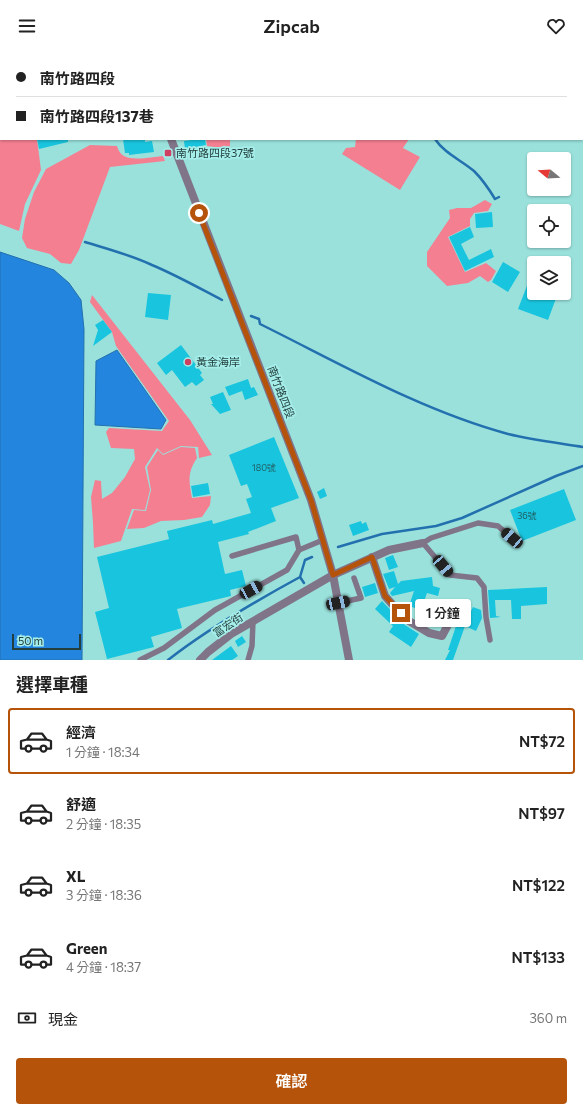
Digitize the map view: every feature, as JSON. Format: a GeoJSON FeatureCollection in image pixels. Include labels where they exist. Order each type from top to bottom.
{"type":"FeatureCollection","features":[{"type":"Feature","properties":{"kind":"street","name":"南竹路四段"},"geometry":{"type":"LineString","coordinates":[[170,140],[311,500],[333,575],[350,660]]}},
{"type":"Feature","properties":{"kind":"street","name":"富宏街"},"geometry":{"type":"LineString","coordinates":[[200,660],[231,634],[333,575],[389,550],[423,543]]}},
{"type":"Feature","properties":{"kind":"street"},"geometry":{"type":"LineString","coordinates":[[372,557],[385,596],[409,622],[429,634],[442,636],[449,623]]}},
{"type":"Feature","properties":{"kind":"lane"},"geometry":{"type":"LineString","coordinates":[[490,640],[486,617],[484,587],[478,578],[450,575],[423,543],[431,538],[478,522],[498,526],[512,538]]}},
{"type":"Feature","properties":{"kind":"lane"},"geometry":{"type":"LineString","coordinates":[[232,556],[296,537],[299,550]]}},
{"type":"Feature","properties":{"kind":"lane"},"geometry":{"type":"LineString","coordinates":[[140,660],[164,648],[216,610],[287,570],[299,550],[323,540]]}},
{"type":"Feature","properties":{"kind":"lane"},"geometry":{"type":"LineString","coordinates":[[338,603],[361,598],[354,578]]}},
{"type":"Feature","properties":{"kind":"lane"},"geometry":{"type":"LineString","coordinates":[[248,660],[252,646],[253,621]]}},
{"type":"Feature","properties":{"kind":"shaded area"},"geometry":{"type":"Polygon","coordinates":[[[0,140],[37,140],[41,170],[25,204],[19,231],[0,224],[0,140]]]}},
{"type":"Feature","properties":{"kind":"shaded area"},"geometry":{"type":"Polygon","coordinates":[[[206,140],[230,140],[230,149],[207,146],[206,140]]]}},
{"type":"Feature","properties":{"kind":"shaded area"},"geometry":{"type":"Polygon","coordinates":[[[356,140],[408,140],[403,148],[420,157],[400,190],[342,154],[346,148],[355,147],[356,140]]]}},
{"type":"Feature","properties":{"kind":"shaded area"},"geometry":{"type":"Polygon","coordinates":[[[90,145],[117,146],[121,154],[124,156],[143,158],[163,156],[165,161],[110,167],[79,250],[71,264],[61,263],[50,254],[27,248],[22,238],[25,219],[34,192],[46,169],[90,145]]]}},
{"type":"Feature","properties":{"kind":"shaded area"},"geometry":{"type":"Polygon","coordinates":[[[485,200],[492,204],[488,211],[474,213],[470,219],[470,226],[448,237],[465,272],[486,263],[496,271],[491,280],[488,282],[480,276],[468,283],[447,286],[427,266],[427,252],[450,218],[449,210],[457,208],[471,208],[485,200]]]}},
{"type":"Feature","properties":{"kind":"shaded area"},"geometry":{"type":"Polygon","coordinates":[[[92,295],[190,420],[212,455],[199,458],[198,447],[181,446],[163,454],[157,448],[145,467],[150,490],[145,510],[132,509],[121,541],[94,548],[91,497],[95,480],[101,481],[102,499],[112,493],[125,477],[135,459],[134,449],[111,448],[106,432],[109,428],[162,431],[169,421],[116,346],[112,332],[90,302],[92,295]]]}},
{"type":"Feature","properties":{"kind":"shaded area"},"geometry":{"type":"Polygon","coordinates":[[[181,447],[195,448],[197,458],[190,473],[192,498],[211,496],[210,505],[202,517],[184,520],[161,521],[144,528],[127,529],[134,510],[146,511],[151,490],[147,467],[158,450],[163,455],[181,447]]]}},
{"type":"Feature","properties":{"kind":"water"},"geometry":{"type":"Polygon","coordinates":[[[0,252],[54,270],[69,283],[81,300],[84,329],[82,660],[0,660],[0,252]]]}},
{"type":"Feature","properties":{"kind":"water"},"geometry":{"type":"Polygon","coordinates":[[[117,350],[166,420],[161,429],[95,425],[96,361],[117,350]]]}},
{"type":"Feature","properties":{"kind":"building"},"geometry":{"type":"Polygon","coordinates":[[[37,140],[68,140],[68,142],[39,149],[37,140]]]}},
{"type":"Feature","properties":{"kind":"building"},"geometry":{"type":"Polygon","coordinates":[[[123,140],[145,140],[145,142],[152,141],[154,152],[129,155],[129,153],[125,153],[123,140]]]}},
{"type":"Feature","properties":{"kind":"building"},"geometry":{"type":"Polygon","coordinates":[[[205,140],[206,145],[185,149],[184,141],[205,140]]]}},
{"type":"Feature","properties":{"kind":"building"},"geometry":{"type":"Polygon","coordinates":[[[492,212],[493,227],[476,228],[475,214],[492,212]]]}},
{"type":"Feature","properties":{"kind":"building"},"geometry":{"type":"Polygon","coordinates":[[[470,227],[474,237],[461,244],[469,260],[491,249],[494,257],[465,271],[449,237],[470,227]]]}},
{"type":"Feature","properties":{"kind":"building"},"geometry":{"type":"Polygon","coordinates":[[[503,262],[520,272],[508,292],[492,282],[503,262]]]}},
{"type":"Feature","properties":{"kind":"building"},"geometry":{"type":"Polygon","coordinates":[[[527,286],[527,300],[555,300],[548,320],[518,309],[527,286]]]}},
{"type":"Feature","properties":{"kind":"building"},"geometry":{"type":"Polygon","coordinates":[[[148,293],[171,295],[168,320],[145,317],[148,293]]]}},
{"type":"Feature","properties":{"kind":"building"},"geometry":{"type":"Polygon","coordinates":[[[103,320],[112,332],[93,346],[98,330],[95,325],[103,320]]]}},
{"type":"Feature","properties":{"kind":"building"},"geometry":{"type":"Polygon","coordinates":[[[181,345],[202,373],[200,375],[204,380],[196,386],[192,382],[185,387],[172,370],[166,375],[157,363],[181,345]]]}},
{"type":"Feature","properties":{"kind":"building"},"geometry":{"type":"Polygon","coordinates":[[[248,379],[251,388],[254,387],[258,395],[245,400],[242,391],[229,396],[225,387],[248,379]]]}},
{"type":"Feature","properties":{"kind":"building"},"geometry":{"type":"Polygon","coordinates":[[[223,392],[231,410],[220,414],[211,404],[213,404],[210,397],[223,392]]]}},
{"type":"Feature","properties":{"kind":"building"},"geometry":{"type":"Polygon","coordinates":[[[274,437],[299,498],[271,508],[276,521],[248,532],[249,534],[218,542],[225,574],[242,570],[246,586],[230,590],[231,596],[177,609],[182,628],[151,637],[154,647],[107,659],[95,612],[109,608],[97,557],[169,539],[167,531],[212,520],[213,524],[251,513],[246,499],[252,497],[247,484],[241,486],[229,455],[274,437]]]}},
{"type":"Feature","properties":{"kind":"building"},"geometry":{"type":"Polygon","coordinates":[[[208,483],[210,494],[193,497],[191,486],[208,483]]]}},
{"type":"Feature","properties":{"kind":"building"},"geometry":{"type":"Polygon","coordinates":[[[324,488],[327,496],[320,499],[317,492],[324,488]]]}},
{"type":"Feature","properties":{"kind":"building"},"geometry":{"type":"Polygon","coordinates":[[[564,489],[576,520],[522,541],[510,510],[564,489]]]}},
{"type":"Feature","properties":{"kind":"building"},"geometry":{"type":"Polygon","coordinates":[[[361,521],[362,524],[366,522],[369,530],[353,536],[349,525],[361,521]]]}},
{"type":"Feature","properties":{"kind":"building"},"geometry":{"type":"Polygon","coordinates":[[[393,555],[398,567],[389,570],[385,558],[393,555]]]}},
{"type":"Feature","properties":{"kind":"building"},"geometry":{"type":"Polygon","coordinates":[[[394,571],[398,584],[401,581],[432,577],[433,586],[440,588],[438,596],[427,593],[421,610],[409,606],[414,591],[392,596],[390,593],[395,587],[389,589],[383,574],[394,571]]]}},
{"type":"Feature","properties":{"kind":"building"},"geometry":{"type":"Polygon","coordinates":[[[375,583],[378,593],[365,597],[362,587],[375,583]]]}},
{"type":"Feature","properties":{"kind":"building"},"geometry":{"type":"Polygon","coordinates":[[[547,587],[547,604],[521,606],[521,619],[512,619],[511,600],[495,600],[496,616],[501,617],[490,618],[488,590],[547,587]]]}},
{"type":"Feature","properties":{"kind":"building"},"geometry":{"type":"Polygon","coordinates":[[[382,601],[405,625],[419,634],[411,647],[389,632],[393,626],[375,609],[382,601]]]}},
{"type":"Feature","properties":{"kind":"building"},"geometry":{"type":"Polygon","coordinates":[[[443,602],[471,611],[473,607],[481,610],[482,618],[476,631],[465,626],[453,660],[445,660],[450,650],[448,650],[456,626],[454,626],[453,620],[449,618],[443,622],[437,620],[434,627],[424,623],[428,609],[439,613],[443,602]]]}},
{"type":"Feature","properties":{"kind":"building"},"geometry":{"type":"Polygon","coordinates":[[[242,636],[246,642],[238,647],[235,641],[242,636]]]}},
{"type":"Feature","properties":{"kind":"building"},"geometry":{"type":"Polygon","coordinates":[[[231,646],[238,656],[232,660],[212,660],[231,646]]]}},
{"type":"Feature","properties":{"kind":"waterway"},"geometry":{"type":"LineString","coordinates":[[436,140],[443,148],[474,171],[495,199],[499,197]]}},
{"type":"Feature","properties":{"kind":"waterway"},"geometry":{"type":"LineString","coordinates":[[85,242],[144,261],[179,277],[222,300]]}},
{"type":"Feature","properties":{"kind":"waterway"},"geometry":{"type":"LineString","coordinates":[[251,316],[259,319],[260,324],[381,385],[444,412],[475,424],[508,434],[583,447]]}},
{"type":"Feature","properties":{"kind":"waterway"},"geometry":{"type":"LineString","coordinates":[[338,547],[382,534],[436,526],[462,518],[556,476],[583,466]]}},
{"type":"Feature","properties":{"kind":"waterway"},"geometry":{"type":"LineString","coordinates":[[168,660],[199,637],[232,616],[300,577],[305,560],[312,557]]}},
{"type":"Feature","properties":{"kind":"waterway"},"geometry":{"type":"LineString","coordinates":[[300,577],[304,583]]}},
{"type":"Feature","properties":{"kind":"place","name":"南竹路四段37號"},"geometry":{"type":"Point","coordinates":[168,153]}},
{"type":"Feature","properties":{"kind":"place","name":"黃金海岸"},"geometry":{"type":"Point","coordinates":[188,362]}},
{"type":"Feature","properties":{"kind":"route"},"geometry":{"type":"LineString","coordinates":[[199,213],[311,500],[333,575],[372,557],[385,596],[401,613]]}}]}
